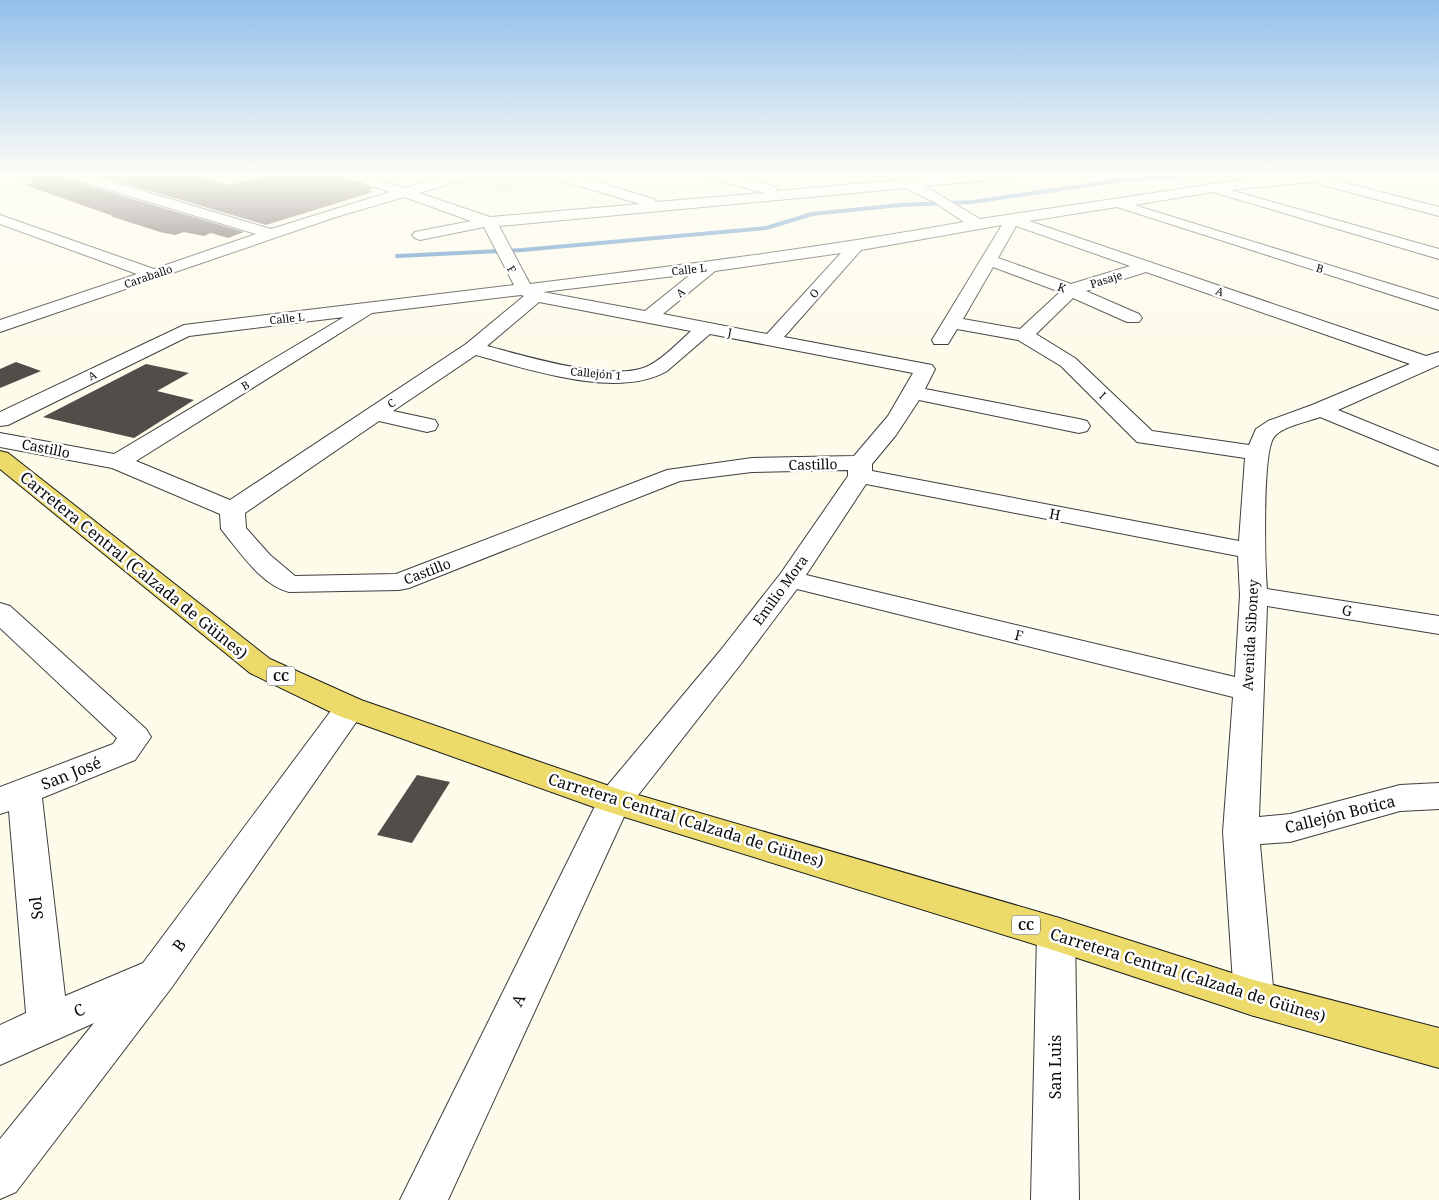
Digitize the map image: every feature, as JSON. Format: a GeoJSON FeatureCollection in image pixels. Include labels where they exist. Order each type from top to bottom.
{"type":"FeatureCollection","features":[{"type":"Feature","properties":{"kind":"main road","name":"Carretera Central (Calzada de Güines)"},"geometry":{"type":"LineString","coordinates":[[0,458],[260,666],[350,708],[614,801],[1056,934],[1254,998],[1439,1048]]}},
{"type":"Feature","properties":{"kind":"street"},"geometry":{"type":"LineString","coordinates":[[31,230],[153,274]]}},
{"type":"Feature","properties":{"kind":"street"},"geometry":{"type":"LineString","coordinates":[[259,230],[271,234]]}},
{"type":"Feature","properties":{"kind":"street","name":"Caraballo"},"geometry":{"type":"LineString","coordinates":[[0,326],[284,230]]}},
{"type":"Feature","properties":{"kind":"street"},"geometry":{"type":"LineString","coordinates":[[420,235],[447,230]]}},
{"type":"Feature","properties":{"kind":"street","name":"F"},"geometry":{"type":"LineString","coordinates":[[493,230],[508,263],[530,293]]}},
{"type":"Feature","properties":{"kind":"street","name":"Calle L"},"geometry":{"type":"LineString","coordinates":[[184,331],[371,308],[530,293],[856,246],[944,230]]}},
{"type":"Feature","properties":{"kind":"street"},"geometry":{"type":"LineString","coordinates":[[989,260],[1006,230]]}},
{"type":"Feature","properties":{"kind":"street","name":"A"},"geometry":{"type":"LineString","coordinates":[[1041,230],[1433,360]]}},
{"type":"Feature","properties":{"kind":"street","name":"B"},"geometry":{"type":"LineString","coordinates":[[1199,230],[1439,305]]}},
{"type":"Feature","properties":{"kind":"street"},"geometry":{"type":"LineString","coordinates":[[1354,230],[1439,254]]}},
{"type":"Feature","properties":{"kind":"street","name":"O"},"geometry":{"type":"LineString","coordinates":[[772,339],[856,246]]}},
{"type":"Feature","properties":{"kind":"street","name":"K"},"geometry":{"type":"LineString","coordinates":[[989,260],[1070,290],[1133,318]]}},
{"type":"Feature","properties":{"kind":"street","name":"I"},"geometry":{"type":"LineString","coordinates":[[989,260],[946,331],[1024,335],[1068,362],[1145,437],[1257,453]]}},
{"type":"Feature","properties":{"kind":"street","name":"Pasaje"},"geometry":{"type":"LineString","coordinates":[[1070,290],[1146,266]]}},
{"type":"Feature","properties":{"kind":"street","name":"A"},"geometry":{"type":"LineString","coordinates":[[650,317],[710,267]]}},
{"type":"Feature","properties":{"kind":"street"},"geometry":{"type":"LineString","coordinates":[[1024,335],[1064,299],[1070,290]]}},
{"type":"Feature","properties":{"kind":"street","name":"J"},"geometry":{"type":"LineString","coordinates":[[530,293],[925,369]]}},
{"type":"Feature","properties":{"kind":"street","name":"C"},"geometry":{"type":"LineString","coordinates":[[232,510],[473,348],[530,293]]}},
{"type":"Feature","properties":{"kind":"street"},"geometry":{"type":"LineString","coordinates":[[7,307],[29,316]]}},
{"type":"Feature","properties":{"kind":"street","name":"B"},"geometry":{"type":"LineString","coordinates":[[118,462],[371,308]]}},
{"type":"Feature","properties":{"kind":"street","name":"Callejón 1"},"geometry":{"type":"LineString","coordinates":[[473,348],[578,373],[635,375],[652,371],[662,365],[706,328]]}},
{"type":"Feature","properties":{"kind":"street","name":"A"},"geometry":{"type":"LineString","coordinates":[[0,420],[184,331]]}},
{"type":"Feature","properties":{"kind":"street","name":"Avenida Siboney"},"geometry":{"type":"LineString","coordinates":[[1254,998],[1241,832],[1254,595],[1251,551],[1257,453],[1264,434],[1270,430],[1433,360]]}},
{"type":"Feature","properties":{"kind":"street","name":"Emilio Mora"},"geometry":{"type":"LineString","coordinates":[[614,801],[730,658],[790,580],[860,470],[914,393],[925,369]]}},
{"type":"Feature","properties":{"kind":"street"},"geometry":{"type":"LineString","coordinates":[[914,393],[1079,426]]}},
{"type":"Feature","properties":{"kind":"street"},"geometry":{"type":"LineString","coordinates":[[1320,410],[1439,459]]}},
{"type":"Feature","properties":{"kind":"street"},"geometry":{"type":"LineString","coordinates":[[375,414],[428,425]]}},
{"type":"Feature","properties":{"kind":"street","name":"Castillo"},"geometry":{"type":"LineString","coordinates":[[0,440],[118,462],[232,510],[234,529],[261,561],[288,584],[399,582],[675,475],[752,465],[860,470]]}},
{"type":"Feature","properties":{"kind":"street","name":"H"},"geometry":{"type":"LineString","coordinates":[[860,470],[1251,551]]}},
{"type":"Feature","properties":{"kind":"street","name":"F"},"geometry":{"type":"LineString","coordinates":[[790,580],[1248,690]]}},
{"type":"Feature","properties":{"kind":"street","name":"G"},"geometry":{"type":"LineString","coordinates":[[1254,595],[1439,625]]}},
{"type":"Feature","properties":{"kind":"street","name":"San José"},"geometry":{"type":"LineString","coordinates":[[0,612],[135,737],[124,752],[12,797]]}},
{"type":"Feature","properties":{"kind":"street","name":"B"},"geometry":{"type":"LineString","coordinates":[[0,1176],[158,974],[350,708]]}},
{"type":"Feature","properties":{"kind":"street","name":"Callejón Botica"},"geometry":{"type":"LineString","coordinates":[[1241,832],[1290,828],[1400,798],[1439,796]]}},
{"type":"Feature","properties":{"kind":"street","name":"Sol"},"geometry":{"type":"LineString","coordinates":[[12,797],[48,1024]]}},
{"type":"Feature","properties":{"kind":"street","name":"A"},"geometry":{"type":"LineString","coordinates":[[424,1200],[614,801]]}},
{"type":"Feature","properties":{"kind":"street","name":"San Luis"},"geometry":{"type":"LineString","coordinates":[[1055,1200],[1056,934]]}},
{"type":"Feature","properties":{"kind":"street","name":"C"},"geometry":{"type":"LineString","coordinates":[[0,1045],[158,974]]}},
{"type":"Feature","properties":{"kind":"building"},"geometry":{"type":"Polygon","coordinates":[[[154,230],[237,230],[244,232],[228,238],[211,233],[204,236],[184,232],[175,235],[154,230]]]}},
{"type":"Feature","properties":{"kind":"building"},"geometry":{"type":"Polygon","coordinates":[[[16,362],[41,371],[0,388],[0,369],[16,362]]]}},
{"type":"Feature","properties":{"kind":"building"},"geometry":{"type":"Polygon","coordinates":[[[146,364],[189,373],[157,391],[194,400],[134,438],[43,417],[146,364]]]}},
{"type":"Feature","properties":{"kind":"building"},"geometry":{"type":"Polygon","coordinates":[[[417,775],[450,782],[412,843],[377,835],[417,775]]]}},
{"type":"Feature","properties":{"kind":"waterway"},"geometry":{"type":"LineString","coordinates":[[397,256],[522,250],[744,230]]}}]}
